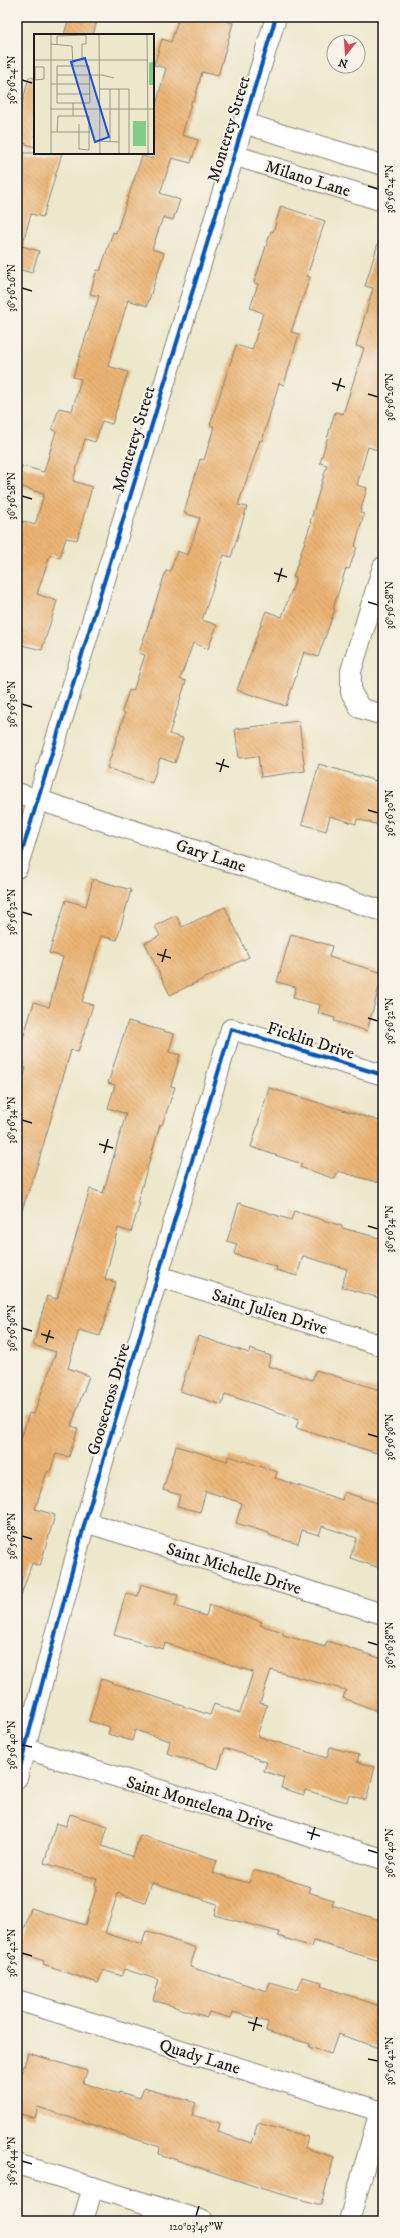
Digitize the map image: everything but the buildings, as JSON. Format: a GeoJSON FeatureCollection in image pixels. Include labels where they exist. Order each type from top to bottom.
{"type":"FeatureCollection","features":[{"type":"Feature","properties":{"kind":"street","name":"Monterey Street"},"geometry":{"type":"LineString","coordinates":[[17,868],[276,17]]}},
{"type":"Feature","properties":{"kind":"street","name":"Milano Lane"},"geometry":{"type":"LineString","coordinates":[[243,123],[383,166]]}},
{"type":"Feature","properties":{"kind":"street","name":"Milano Lane"},"geometry":{"type":"LineString","coordinates":[[233,155],[383,200]]}},
{"type":"Feature","properties":{"kind":"street"},"geometry":{"type":"LineString","coordinates":[[383,567],[351,671],[351,692],[360,708],[383,715]]}},
{"type":"Feature","properties":{"kind":"street","name":"Gary Lane"},"geometry":{"type":"LineString","coordinates":[[17,793],[383,911]]}},
{"type":"Feature","properties":{"kind":"street","name":"Ficklin Drive"},"geometry":{"type":"LineString","coordinates":[[231,1029],[383,1075]]}},
{"type":"Feature","properties":{"kind":"street","name":"Goosecross Drive"},"geometry":{"type":"LineString","coordinates":[[17,1778],[21,1748],[85,1522],[231,1029]]}},
{"type":"Feature","properties":{"kind":"street","name":"Saint Julien Drive"},"geometry":{"type":"LineString","coordinates":[[158,1276],[383,1346]]}},
{"type":"Feature","properties":{"kind":"street","name":"Saint Michelle Drive"},"geometry":{"type":"LineString","coordinates":[[85,1522],[383,1614]]}},
{"type":"Feature","properties":{"kind":"street","name":"Saint Montelena Drive"},"geometry":{"type":"LineString","coordinates":[[21,1748],[383,1859]]}},
{"type":"Feature","properties":{"kind":"street","name":"Quady Lane"},"geometry":{"type":"LineString","coordinates":[[17,2000],[381,2112]]}},
{"type":"Feature","properties":{"kind":"street"},"geometry":{"type":"LineString","coordinates":[[349,2221],[381,2112]]}},
{"type":"Feature","properties":{"kind":"street"},"geometry":{"type":"LineString","coordinates":[[17,2164],[203,2221]]}},
{"type":"Feature","properties":{"kind":"street"},"geometry":{"type":"LineString","coordinates":[[83,2221],[93,2187]]}},
{"type":"Feature","properties":{"kind":"cycle path"},"geometry":{"type":"LineString","coordinates":[[17,868],[276,17]]}},
{"type":"Feature","properties":{"kind":"cycle path"},"geometry":{"type":"LineString","coordinates":[[17,1778],[85,1522],[231,1029],[383,1075]]}}]}
